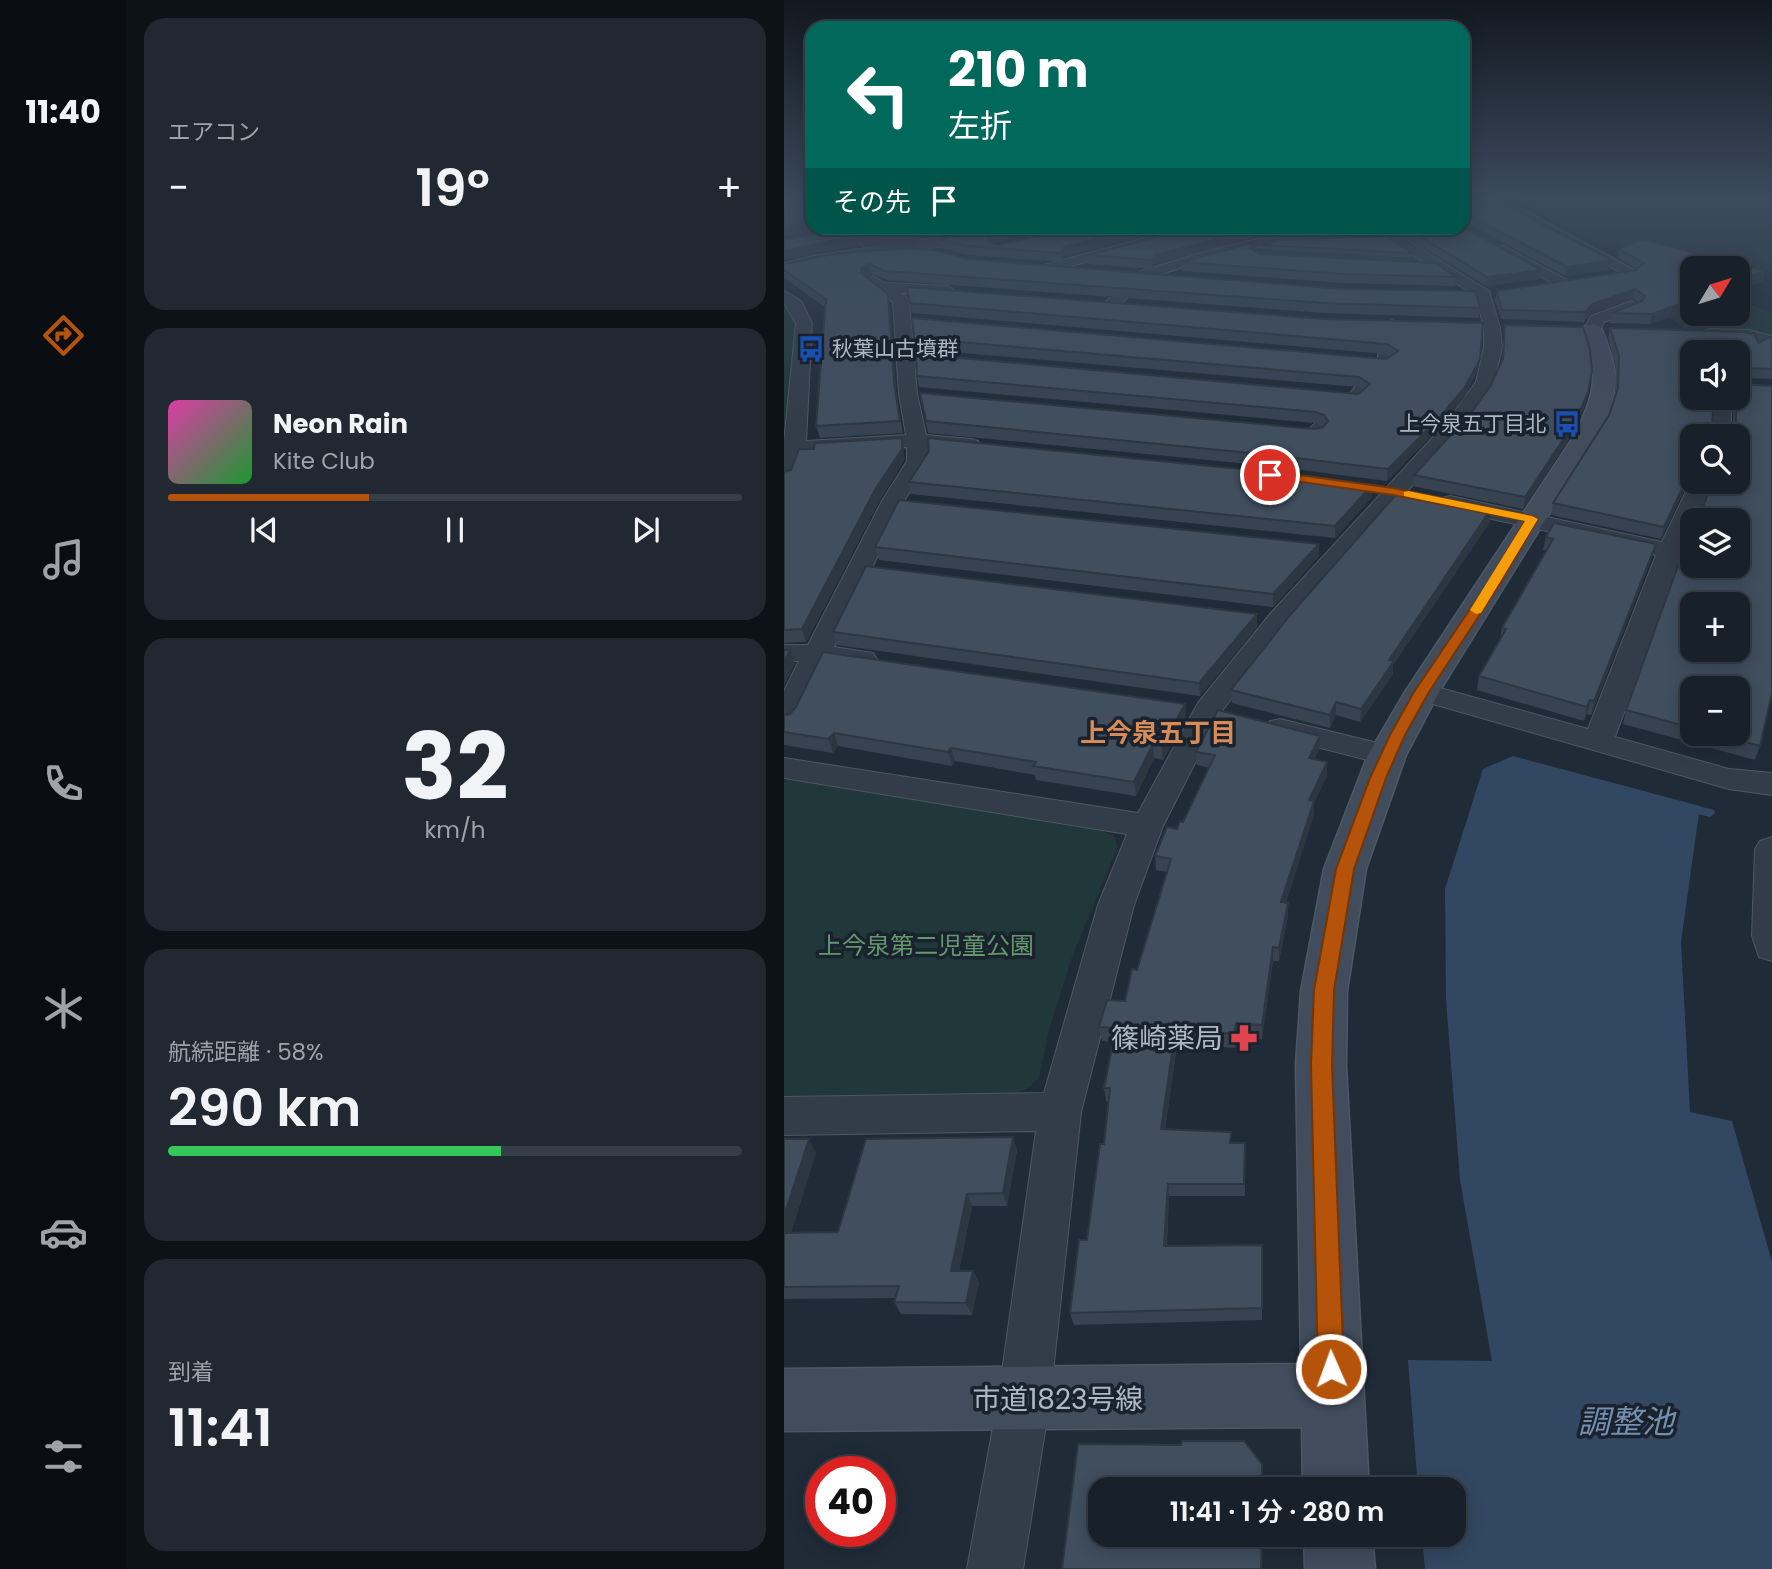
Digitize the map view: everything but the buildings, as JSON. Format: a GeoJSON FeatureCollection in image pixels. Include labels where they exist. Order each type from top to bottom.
{"type":"FeatureCollection","features":[{"type":"Feature","properties":{"kind":"street"},"geometry":{"type":"LineString","coordinates":[[784,719],[893,501],[918,461],[914,356],[909,319],[901,300],[861,272]]}},
{"type":"Feature","properties":{"kind":"street"},"geometry":{"type":"LineString","coordinates":[[1116,272],[1185,278]]}},
{"type":"Feature","properties":{"kind":"street"},"geometry":{"type":"LineString","coordinates":[[1138,306],[1105,303],[1152,272]]}},
{"type":"Feature","properties":{"kind":"street"},"geometry":{"type":"LineString","coordinates":[[1448,272],[1491,294]]}},
{"type":"Feature","properties":{"kind":"street"},"geometry":{"type":"LineString","coordinates":[[1538,288],[1570,283],[1548,272]]}},
{"type":"Feature","properties":{"kind":"street"},"geometry":{"type":"LineString","coordinates":[[1604,278],[1632,272]]}},
{"type":"Feature","properties":{"kind":"street"},"geometry":{"type":"LineString","coordinates":[[883,286],[966,292]]}},
{"type":"Feature","properties":{"kind":"street"},"geometry":{"type":"LineString","coordinates":[[1457,294],[1491,294]]}},
{"type":"Feature","properties":{"kind":"street"},"geometry":{"type":"LineString","coordinates":[[995,1569],[1024,1399],[1060,1112],[1116,905],[1147,826],[1218,713],[1267,617],[1329,548],[1402,494],[1476,397],[1490,369],[1491,294]]}},
{"type":"Feature","properties":{"kind":"street"},"geometry":{"type":"LineString","coordinates":[[784,296],[794,304],[804,323],[784,476]]}},
{"type":"Feature","properties":{"kind":"street"},"geometry":{"type":"LineString","coordinates":[[1335,1477],[1321,1065],[1324,990],[1345,869],[1387,755],[1422,692],[1588,433],[1602,399],[1604,362],[1595,330],[1597,319],[1632,306]]}},
{"type":"Feature","properties":{"kind":"street"},"geometry":{"type":"LineString","coordinates":[[1270,475],[1358,396],[1386,362],[1392,324]]}},
{"type":"Feature","properties":{"kind":"street"},"geometry":{"type":"LineString","coordinates":[[1703,340],[1699,334],[1748,335],[1772,341]]}},
{"type":"Feature","properties":{"kind":"street"},"geometry":{"type":"LineString","coordinates":[[1359,359],[1386,362]]}},
{"type":"Feature","properties":{"kind":"street"},"geometry":{"type":"LineString","coordinates":[[1331,394],[1358,396]]}},
{"type":"Feature","properties":{"kind":"street"},"geometry":{"type":"LineString","coordinates":[[1288,430],[1315,432]]}},
{"type":"Feature","properties":{"kind":"street"},"geometry":{"type":"LineString","coordinates":[[789,447],[917,440],[998,448]]}},
{"type":"Feature","properties":{"kind":"street"},"geometry":{"type":"LineString","coordinates":[[1243,472],[1297,478]]}},
{"type":"Feature","properties":{"kind":"street"},"geometry":{"type":"LineString","coordinates":[[1402,494],[1532,519],[1670,551]]}},
{"type":"Feature","properties":{"kind":"street"},"geometry":{"type":"LineString","coordinates":[[1598,741],[1670,551],[1696,494]]}},
{"type":"Feature","properties":{"kind":"street"},"geometry":{"type":"LineString","coordinates":[[893,501],[921,504]]}},
{"type":"Feature","properties":{"kind":"street"},"geometry":{"type":"LineString","coordinates":[[861,568],[888,571]]}},
{"type":"Feature","properties":{"kind":"street"},"geometry":{"type":"LineString","coordinates":[[784,653],[817,653],[884,663]]}},
{"type":"Feature","properties":{"kind":"street"},"geometry":{"type":"LineString","coordinates":[[1422,692],[1729,779],[1772,784]]}},
{"type":"Feature","properties":{"kind":"street"},"geometry":{"type":"LineString","coordinates":[[1218,713],[1387,755]]}},
{"type":"Feature","properties":{"kind":"street"},"geometry":{"type":"LineString","coordinates":[[784,768],[1147,826]]}},
{"type":"Feature","properties":{"kind":"street"},"geometry":{"type":"LineString","coordinates":[[1771,940],[1772,849]]}},
{"type":"Feature","properties":{"kind":"street"},"geometry":{"type":"LineString","coordinates":[[784,1116],[1060,1112]]}},
{"type":"Feature","properties":{"kind":"street","name":"市道1823号線"},"geometry":{"type":"LineString","coordinates":[[784,1399],[1332,1395]]}},
{"type":"Feature","properties":{"kind":"street"},"geometry":{"type":"LineString","coordinates":[[1339,1547],[1340,1569]]}},
{"type":"Feature","properties":{"kind":"green space"},"geometry":{"type":"Polygon","coordinates":[[[784,302],[792,314],[798,344],[784,424],[784,302]]]}},
{"type":"Feature","properties":{"kind":"green space"},"geometry":{"type":"Polygon","coordinates":[[[1680,303],[1680,325],[1667,316],[1680,303]]]}},
{"type":"Feature","properties":{"kind":"green space"},"geometry":{"type":"Polygon","coordinates":[[[1750,305],[1772,313],[1772,339],[1687,330],[1681,326],[1750,326],[1750,305]]]}},
{"type":"Feature","properties":{"kind":"green space","name":"上今泉第二児童公園"},"geometry":{"type":"Polygon","coordinates":[[[793,778],[1113,835],[1118,846],[1073,954],[1050,1026],[1039,1077],[1031,1086],[1014,1095],[784,1102],[784,781],[793,778]]]}},
{"type":"Feature","properties":{"kind":"water","name":"調整池"},"geometry":{"type":"Polygon","coordinates":[[[1513,756],[1700,806],[1681,942],[1690,1112],[1732,1121],[1772,1262],[1772,1569],[1425,1569],[1423,1547],[1466,1547],[1466,1477],[1417,1477],[1408,1360],[1492,1361],[1460,1180],[1446,1000],[1445,889],[1483,769],[1513,756]]]}},
{"type":"Feature","properties":{"kind":"waterway"},"geometry":{"type":"LineString","coordinates":[[1686,807],[1710,813]]}},
{"type":"Feature","properties":{"kind":"slow traffic"},"geometry":{"type":"LineString","coordinates":[[1408,494],[1532,519],[1476,610]]}},
{"type":"Feature","properties":{"kind":"place","name":"秋葉山古墳群"},"geometry":{"type":"Point","coordinates":[811,349]}},
{"type":"Feature","properties":{"kind":"place","name":"上今泉五丁目北"},"geometry":{"type":"Point","coordinates":[1567,424]}},
{"type":"Feature","properties":{"kind":"place","name":"篠崎薬局"},"geometry":{"type":"Point","coordinates":[1244,1038]}},
{"type":"Feature","properties":{"kind":"district","name":"上今泉五丁目"},"geometry":{"type":"Point","coordinates":[1158,733]}},
{"type":"Feature","properties":{"kind":"route"},"geometry":{"type":"LineString","coordinates":[[1270,475],[1393,491],[1532,519],[1422,692],[1387,755],[1345,869],[1324,990],[1321,1065],[1331,1369]]}}]}
